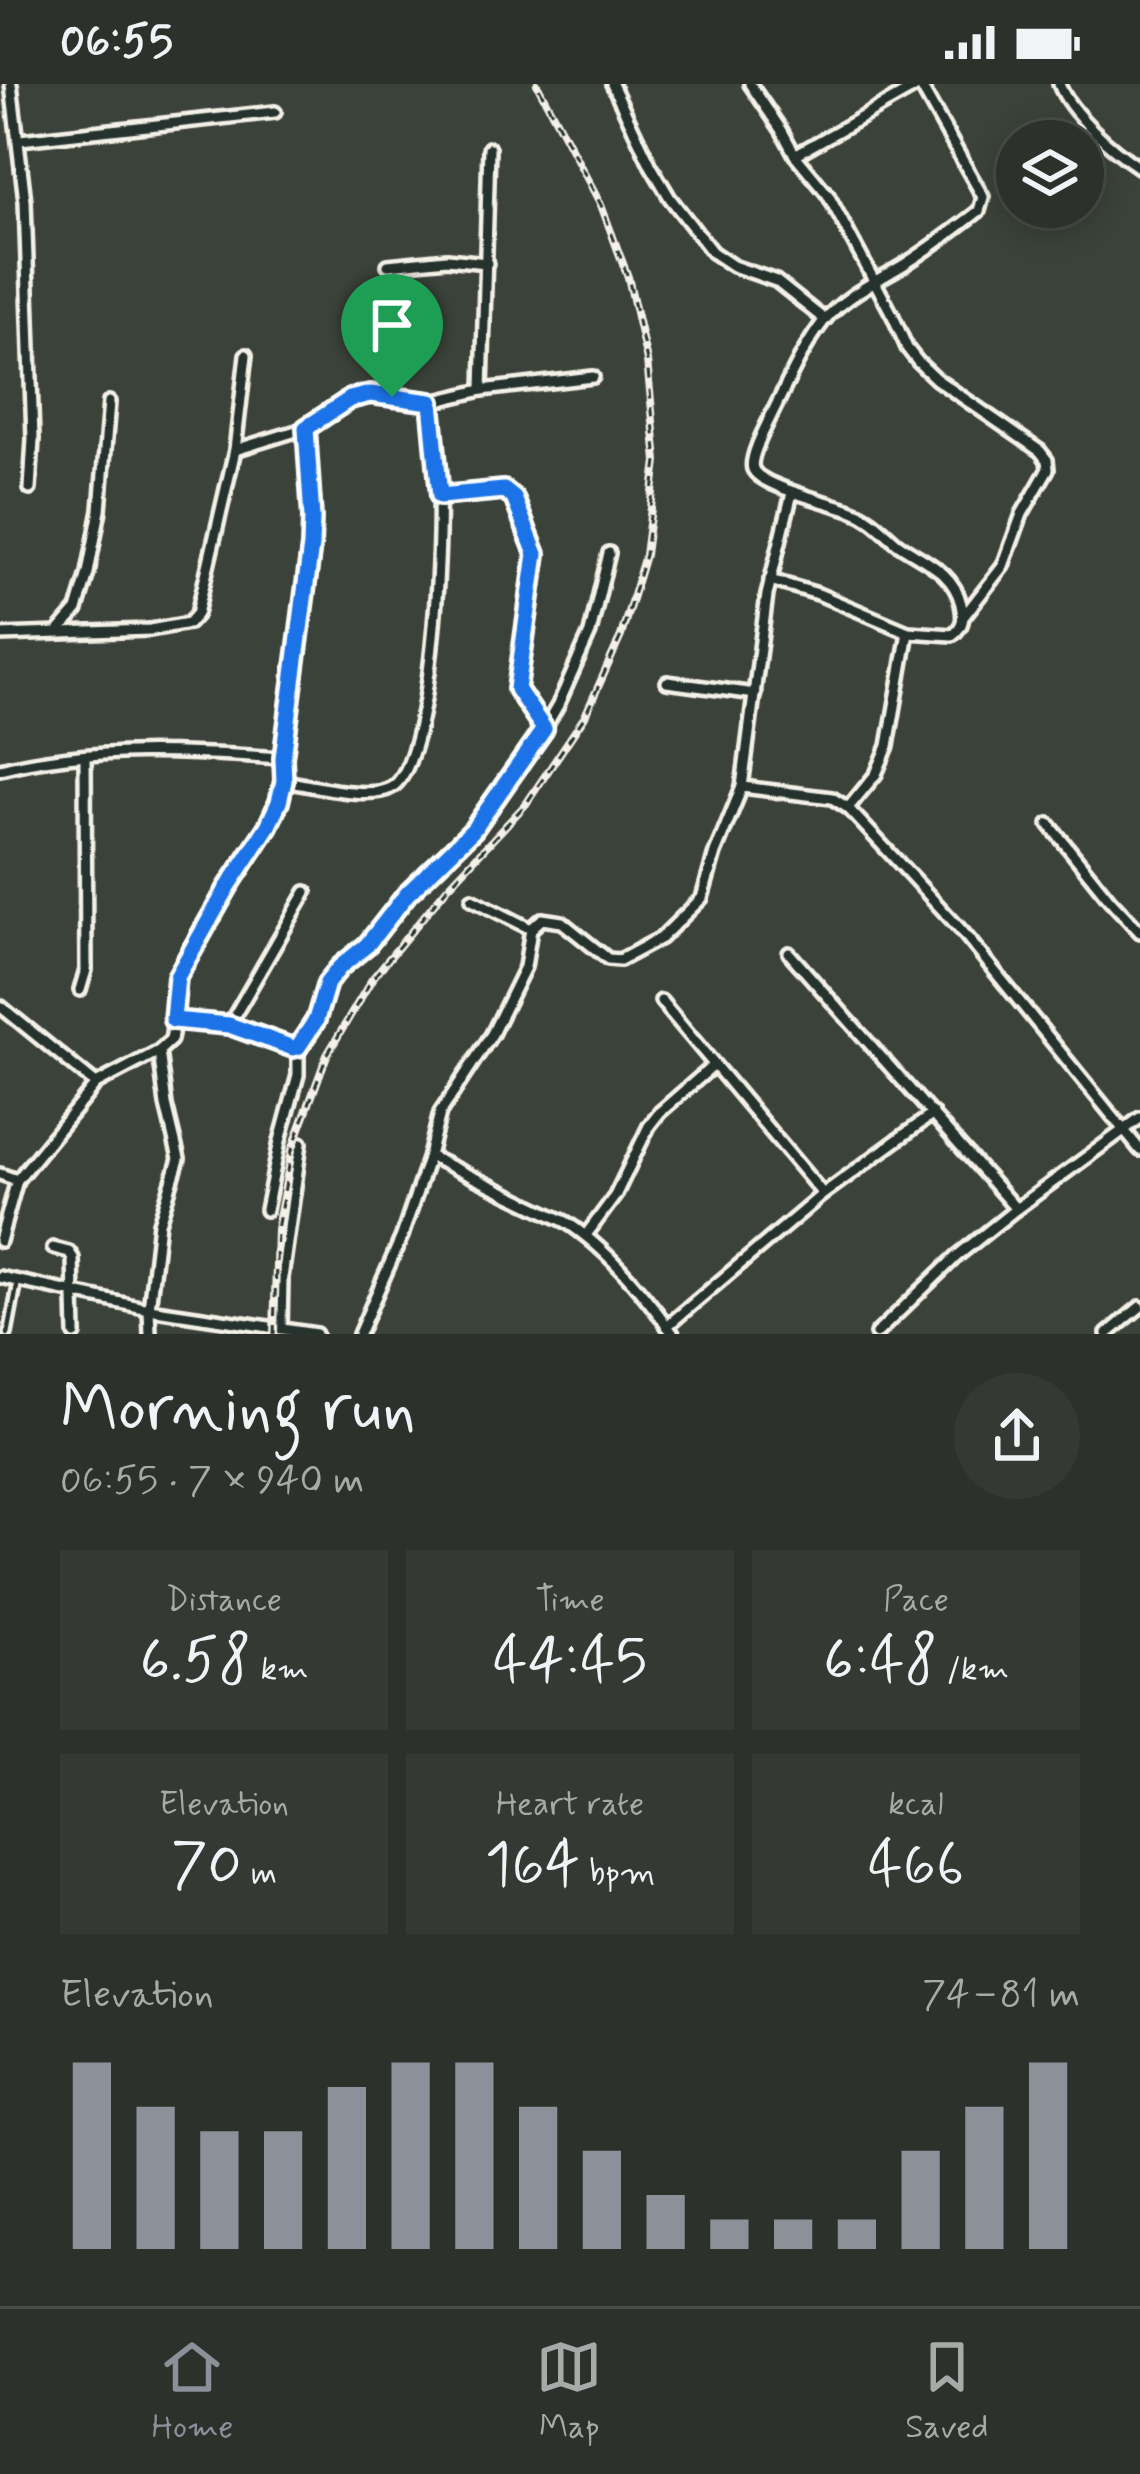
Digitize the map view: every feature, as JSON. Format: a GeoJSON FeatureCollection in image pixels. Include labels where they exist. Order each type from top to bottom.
{"type":"FeatureCollection","features":[{"type":"Feature","properties":{"kind":"street"},"geometry":{"type":"LineString","coordinates":[[11,84],[25,201],[33,439],[30,489]]}},
{"type":"Feature","properties":{"kind":"street"},"geometry":{"type":"LineString","coordinates":[[612,84],[670,198],[712,252],[733,266],[776,281],[825,320]]}},
{"type":"Feature","properties":{"kind":"street"},"geometry":{"type":"LineString","coordinates":[[749,84],[795,155],[828,195],[918,362],[1040,451],[1048,469],[1022,514],[1003,566],[952,635],[908,632],[818,594],[770,580]]}},
{"type":"Feature","properties":{"kind":"street"},"geometry":{"type":"LineString","coordinates":[[1059,84],[1080,116],[1140,168]]}},
{"type":"Feature","properties":{"kind":"street"},"geometry":{"type":"LineString","coordinates":[[795,155],[921,85],[983,196],[979,211],[852,296],[825,320],[762,433],[752,464],[758,476],[792,493],[867,517],[946,574],[964,616]]}},
{"type":"Feature","properties":{"kind":"street"},"geometry":{"type":"LineString","coordinates":[[20,140],[275,112]]}},
{"type":"Feature","properties":{"kind":"street"},"geometry":{"type":"LineString","coordinates":[[482,390],[489,148]]}},
{"type":"Feature","properties":{"kind":"street"},"geometry":{"type":"LineString","coordinates":[[388,265],[447,259],[487,262]]}},
{"type":"Feature","properties":{"kind":"street"},"geometry":{"type":"LineString","coordinates":[[0,635],[150,630],[189,623],[196,614],[236,450],[245,355]]}},
{"type":"Feature","properties":{"kind":"street"},"geometry":{"type":"LineString","coordinates":[[236,450],[306,428],[360,395],[431,402],[482,390],[593,377]]}},
{"type":"Feature","properties":{"kind":"street"},"geometry":{"type":"LineString","coordinates":[[58,632],[77,610],[88,573],[100,510],[109,402]]}},
{"type":"Feature","properties":{"kind":"street"},"geometry":{"type":"LineString","coordinates":[[284,781],[378,794],[394,787],[405,774],[424,719],[437,565],[440,496],[431,402]]}},
{"type":"Feature","properties":{"kind":"street"},"geometry":{"type":"LineString","coordinates":[[0,1241],[17,1180],[97,1084],[171,1040],[177,977],[279,802],[311,546],[306,428]]}},
{"type":"Feature","properties":{"kind":"street"},"geometry":{"type":"LineString","coordinates":[[440,496],[504,490],[514,498],[536,554],[517,689],[544,729]]}},
{"type":"Feature","properties":{"kind":"street"},"geometry":{"type":"LineString","coordinates":[[359,1334],[402,1236],[440,1113],[492,1034],[525,967],[531,929],[542,919],[562,922],[608,959],[620,960],[662,938],[702,898],[742,787],[770,580],[792,493]]}},
{"type":"Feature","properties":{"kind":"street"},"geometry":{"type":"LineString","coordinates":[[266,1210],[298,1075],[298,1047],[316,1020],[327,983],[473,830],[544,729],[590,633],[609,554]]}},
{"type":"Feature","properties":{"kind":"street"},"geometry":{"type":"LineString","coordinates":[[848,808],[884,760],[908,632]]}},
{"type":"Feature","properties":{"kind":"street"},"geometry":{"type":"LineString","coordinates":[[667,682],[755,694]]}},
{"type":"Feature","properties":{"kind":"street"},"geometry":{"type":"LineString","coordinates":[[0,769],[53,757],[178,752],[283,758]]}},
{"type":"Feature","properties":{"kind":"street"},"geometry":{"type":"LineString","coordinates":[[80,990],[86,970],[86,757]]}},
{"type":"Feature","properties":{"kind":"street"},"geometry":{"type":"LineString","coordinates":[[742,787],[832,798],[848,808],[962,931],[1140,1150]]}},
{"type":"Feature","properties":{"kind":"street"},"geometry":{"type":"LineString","coordinates":[[1049,824],[1140,932]]}},
{"type":"Feature","properties":{"kind":"street"},"geometry":{"type":"LineString","coordinates":[[229,1025],[306,892]]}},
{"type":"Feature","properties":{"kind":"street"},"geometry":{"type":"LineString","coordinates":[[472,899],[531,929]]}},
{"type":"Feature","properties":{"kind":"street"},"geometry":{"type":"LineString","coordinates":[[789,952],[1016,1209]]}},
{"type":"Feature","properties":{"kind":"street"},"geometry":{"type":"LineString","coordinates":[[661,1001],[823,1194]]}},
{"type":"Feature","properties":{"kind":"street"},"geometry":{"type":"LineString","coordinates":[[0,1006],[97,1084]]}},
{"type":"Feature","properties":{"kind":"street"},"geometry":{"type":"LineString","coordinates":[[173,1020],[229,1025],[298,1047]]}},
{"type":"Feature","properties":{"kind":"street"},"geometry":{"type":"LineString","coordinates":[[150,1334],[159,1223],[179,1159],[159,1051]]}},
{"type":"Feature","properties":{"kind":"street"},"geometry":{"type":"LineString","coordinates":[[586,1235],[615,1196],[649,1126],[714,1065]]}},
{"type":"Feature","properties":{"kind":"street"},"geometry":{"type":"LineString","coordinates":[[429,1156],[586,1235],[670,1330],[823,1194],[933,1114]]}},
{"type":"Feature","properties":{"kind":"street"},"geometry":{"type":"LineString","coordinates":[[876,1334],[892,1329],[957,1256],[1140,1118]]}},
{"type":"Feature","properties":{"kind":"street"},"geometry":{"type":"LineString","coordinates":[[281,1329],[282,1278],[301,1143]]}},
{"type":"Feature","properties":{"kind":"street"},"geometry":{"type":"LineString","coordinates":[[0,1174],[17,1180]]}},
{"type":"Feature","properties":{"kind":"street"},"geometry":{"type":"LineString","coordinates":[[53,1248],[73,1258],[75,1334]]}},
{"type":"Feature","properties":{"kind":"street"},"geometry":{"type":"LineString","coordinates":[[0,1277],[149,1309],[316,1334]]}},
{"type":"Feature","properties":{"kind":"street"},"geometry":{"type":"LineString","coordinates":[[1109,1334],[1140,1306]]}},
{"type":"Feature","properties":{"kind":"lane"},"geometry":{"type":"LineString","coordinates":[[8,1334],[18,1281]]}},
{"type":"Feature","properties":{"kind":"railway"},"geometry":{"type":"LineString","coordinates":[[274,1334],[277,1229],[292,1150],[327,1055],[372,979],[447,888],[526,804],[585,716],[621,636],[645,555],[657,461],[647,361],[628,277],[601,205],[537,84]]}},
{"type":"Feature","properties":{"kind":"route"},"geometry":{"type":"LineString","coordinates":[[360,395],[392,397],[431,402],[440,496],[504,490],[514,498],[536,554],[517,689],[544,729],[473,830],[327,983],[316,1020],[298,1047],[229,1025],[173,1020],[177,977],[268,826],[284,781],[288,710],[311,546],[306,428],[360,395]]}}]}
